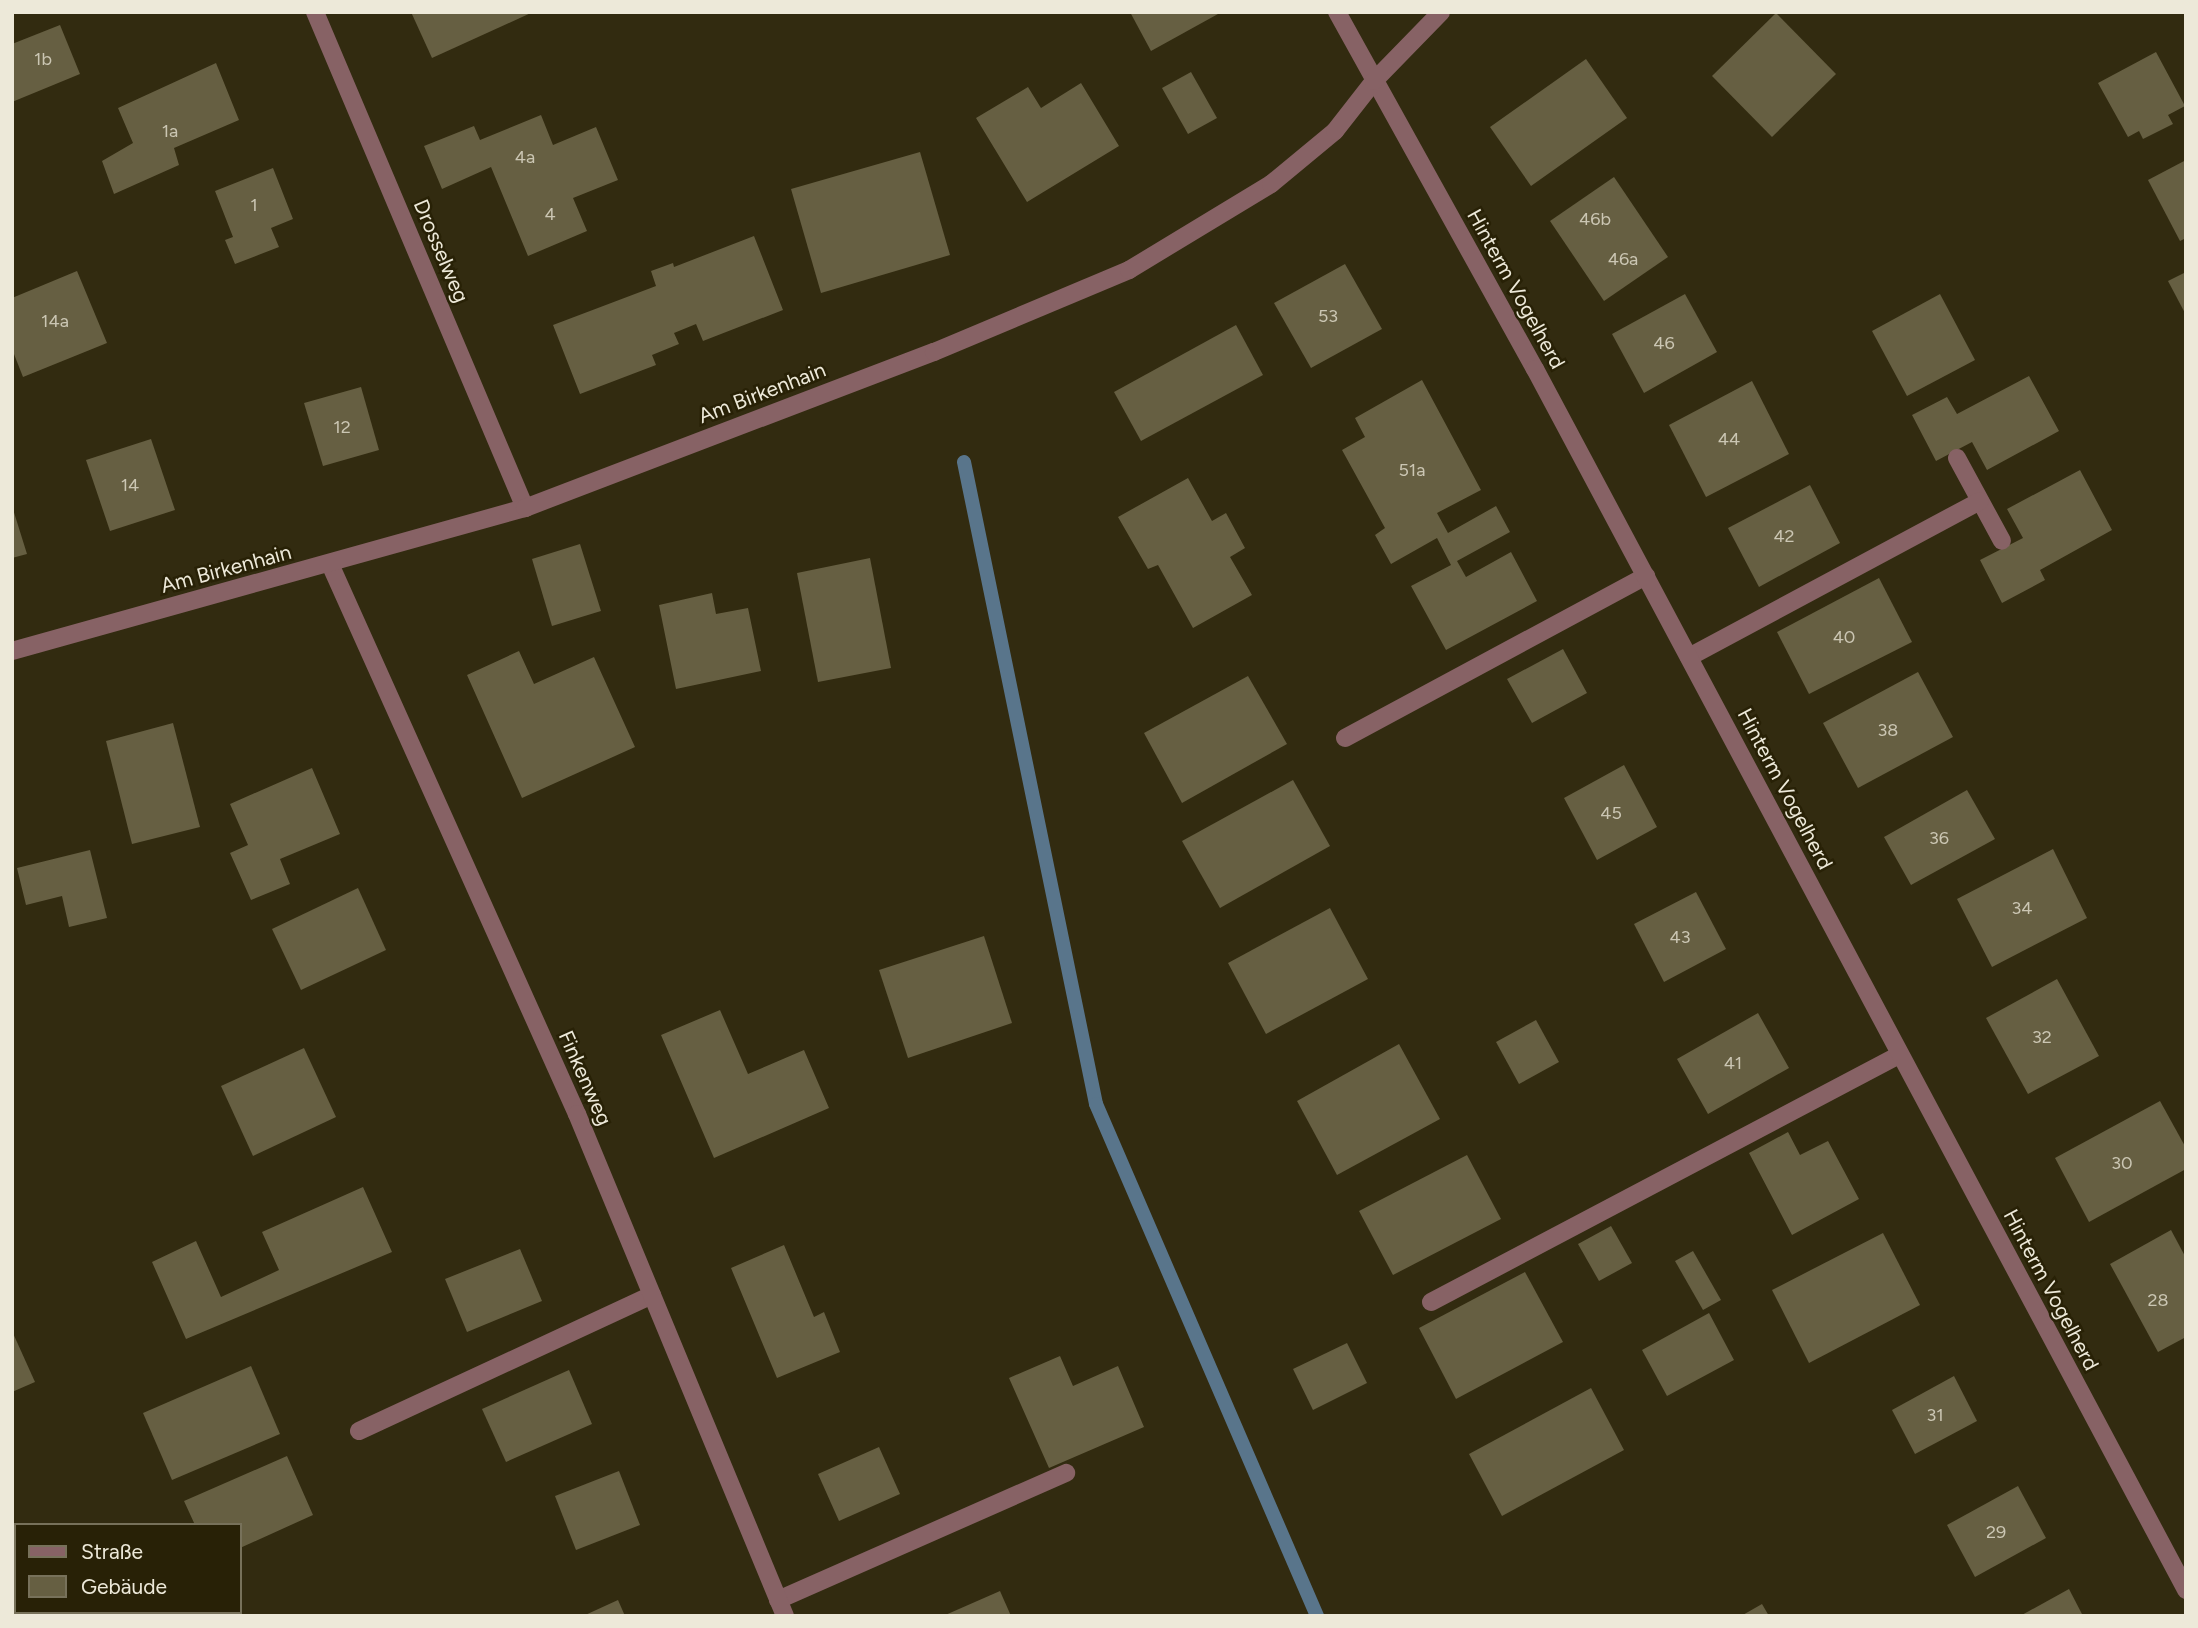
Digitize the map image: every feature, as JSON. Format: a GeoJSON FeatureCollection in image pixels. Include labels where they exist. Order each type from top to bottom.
{"type":"FeatureCollection","features":[{"type":"Feature","properties":{"kind":"street","name":"Drosselweg"},"geometry":{"type":"LineString","coordinates":[[314,12],[525,508]]}},
{"type":"Feature","properties":{"kind":"street","name":"Hinterm Vogelherd"},"geometry":{"type":"LineString","coordinates":[[1337,12],[1646,576],[2186,1590]]}},
{"type":"Feature","properties":{"kind":"street","name":"Am Birkenhain"},"geometry":{"type":"LineString","coordinates":[[12,651],[525,508],[934,352],[1129,270],[1271,184],[1335,131],[1374,81],[1441,12]]}},
{"type":"Feature","properties":{"kind":"street"},"geometry":{"type":"LineString","coordinates":[[1957,458],[2001,541]]}},
{"type":"Feature","properties":{"kind":"street"},"geometry":{"type":"LineString","coordinates":[[1689,657],[1980,502]]}},
{"type":"Feature","properties":{"kind":"street","name":"Finkenweg"},"geometry":{"type":"LineString","coordinates":[[330,564],[577,1114],[781,1608]]}},
{"type":"Feature","properties":{"kind":"street"},"geometry":{"type":"LineString","coordinates":[[1345,738],[1646,576]]}},
{"type":"Feature","properties":{"kind":"street"},"geometry":{"type":"LineString","coordinates":[[1431,1302],[1899,1055]]}},
{"type":"Feature","properties":{"kind":"street"},"geometry":{"type":"LineString","coordinates":[[359,1432],[652,1295]]}},
{"type":"Feature","properties":{"kind":"street"},"geometry":{"type":"LineString","coordinates":[[781,1608],[1066,1473]]}},
{"type":"Feature","properties":{"kind":"building"},"geometry":{"type":"Polygon","coordinates":[[[411,12],[533,12],[432,58],[411,12]]]}},
{"type":"Feature","properties":{"kind":"building"},"geometry":{"type":"Polygon","coordinates":[[[1130,12],[1217,12],[1218,14],[1151,51],[1130,12]]]}},
{"type":"Feature","properties":{"kind":"building"},"geometry":{"type":"Polygon","coordinates":[[[1776,13],[1836,74],[1772,137],[1712,76],[1776,13]]]}},
{"type":"Feature","properties":{"kind":"building"},"geometry":{"type":"Polygon","coordinates":[[[60,25],[80,74],[12,102],[12,44],[60,25]]]}},
{"type":"Feature","properties":{"kind":"building"},"geometry":{"type":"Polygon","coordinates":[[[2156,52],[2185,106],[2168,115],[2173,124],[2143,139],[2139,131],[2128,137],[2098,83],[2156,52]]]}},
{"type":"Feature","properties":{"kind":"building"},"geometry":{"type":"Polygon","coordinates":[[[1586,59],[1627,118],[1531,186],[1490,127],[1586,59]]]}},
{"type":"Feature","properties":{"kind":"building"},"geometry":{"type":"Polygon","coordinates":[[[216,63],[239,120],[174,148],[179,165],[114,194],[102,161],[133,143],[118,108],[216,63]]]}},
{"type":"Feature","properties":{"kind":"building"},"geometry":{"type":"Polygon","coordinates":[[[1191,72],[1217,118],[1188,134],[1162,88],[1191,72]]]}},
{"type":"Feature","properties":{"kind":"building"},"geometry":{"type":"Polygon","coordinates":[[[1081,83],[1119,146],[1027,202],[976,118],[1028,87],[1041,108],[1081,83]]]}},
{"type":"Feature","properties":{"kind":"building"},"geometry":{"type":"Polygon","coordinates":[[[541,115],[553,145],[596,127],[618,180],[573,198],[587,231],[528,256],[491,167],[442,189],[424,146],[474,126],[480,140],[541,115]]]}},
{"type":"Feature","properties":{"kind":"building"},"geometry":{"type":"Polygon","coordinates":[[[920,152],[950,255],[821,293],[791,189],[920,152]]]}},
{"type":"Feature","properties":{"kind":"building"},"geometry":{"type":"Polygon","coordinates":[[[2186,160],[2186,238],[2180,241],[2148,180],[2186,160]]]}},
{"type":"Feature","properties":{"kind":"building"},"geometry":{"type":"Polygon","coordinates":[[[273,168],[293,219],[271,228],[279,247],[235,264],[225,240],[233,237],[215,191],[273,168]]]}},
{"type":"Feature","properties":{"kind":"building"},"geometry":{"type":"Polygon","coordinates":[[[1614,177],[1668,257],[1604,301],[1550,221],[1614,177]]]}},
{"type":"Feature","properties":{"kind":"building"},"geometry":{"type":"Polygon","coordinates":[[[754,236],[783,310],[703,341],[696,324],[674,333],[679,344],[652,355],[656,365],[580,394],[553,325],[656,286],[651,271],[673,263],[674,267],[754,236]]]}},
{"type":"Feature","properties":{"kind":"building"},"geometry":{"type":"Polygon","coordinates":[[[1345,264],[1382,329],[1311,368],[1274,303],[1345,264]]]}},
{"type":"Feature","properties":{"kind":"building"},"geometry":{"type":"Polygon","coordinates":[[[77,271],[107,343],[23,377],[12,349],[12,298],[77,271]]]}},
{"type":"Feature","properties":{"kind":"building"},"geometry":{"type":"Polygon","coordinates":[[[2186,272],[2186,315],[2168,281],[2186,272]]]}},
{"type":"Feature","properties":{"kind":"building"},"geometry":{"type":"Polygon","coordinates":[[[1685,294],[1717,352],[1644,393],[1612,334],[1685,294]]]}},
{"type":"Feature","properties":{"kind":"building"},"geometry":{"type":"Polygon","coordinates":[[[1940,294],[1975,360],[1907,396],[1872,331],[1940,294]]]}},
{"type":"Feature","properties":{"kind":"building"},"geometry":{"type":"Polygon","coordinates":[[[1236,325],[1263,375],[1141,441],[1114,392],[1236,325]]]}},
{"type":"Feature","properties":{"kind":"building"},"geometry":{"type":"Polygon","coordinates":[[[2029,376],[2059,431],[1987,470],[1972,442],[1936,461],[1912,415],[1947,397],[1957,414],[2029,376]]]}},
{"type":"Feature","properties":{"kind":"building"},"geometry":{"type":"Polygon","coordinates":[[[1422,380],[1481,490],[1437,513],[1448,533],[1496,506],[1510,532],[1457,561],[1466,577],[1511,552],[1537,601],[1446,650],[1411,586],[1451,565],[1437,538],[1391,564],[1375,535],[1385,528],[1342,450],[1365,437],[1355,418],[1422,380]]]}},
{"type":"Feature","properties":{"kind":"building"},"geometry":{"type":"Polygon","coordinates":[[[1752,381],[1789,454],[1706,497],[1669,425],[1752,381]]]}},
{"type":"Feature","properties":{"kind":"building"},"geometry":{"type":"Polygon","coordinates":[[[361,387],[379,450],[323,466],[304,403],[361,387]]]}},
{"type":"Feature","properties":{"kind":"building"},"geometry":{"type":"Polygon","coordinates":[[[151,439],[175,510],[110,531],[86,460],[151,439]]]}},
{"type":"Feature","properties":{"kind":"building"},"geometry":{"type":"Polygon","coordinates":[[[2080,470],[2112,530],[2040,570],[2045,580],[2002,603],[1980,560],[2023,538],[2007,509],[2080,470]]]}},
{"type":"Feature","properties":{"kind":"building"},"geometry":{"type":"Polygon","coordinates":[[[1188,478],[1212,521],[1226,513],[1245,548],[1230,557],[1252,595],[1193,628],[1158,565],[1148,569],[1118,517],[1188,478]]]}},
{"type":"Feature","properties":{"kind":"building"},"geometry":{"type":"Polygon","coordinates":[[[1810,485],[1840,543],[1759,587],[1728,528],[1810,485]]]}},
{"type":"Feature","properties":{"kind":"building"},"geometry":{"type":"Polygon","coordinates":[[[12,506],[27,554],[12,558],[12,506]]]}},
{"type":"Feature","properties":{"kind":"building"},"geometry":{"type":"Polygon","coordinates":[[[580,544],[601,611],[552,626],[532,559],[580,544]]]}},
{"type":"Feature","properties":{"kind":"building"},"geometry":{"type":"Polygon","coordinates":[[[870,558],[891,668],[818,682],[797,573],[870,558]]]}},
{"type":"Feature","properties":{"kind":"building"},"geometry":{"type":"Polygon","coordinates":[[[1879,578],[1912,642],[1809,694],[1777,632],[1879,578]]]}},
{"type":"Feature","properties":{"kind":"building"},"geometry":{"type":"Polygon","coordinates":[[[712,593],[716,614],[748,608],[761,671],[676,689],[659,605],[712,593]]]}},
{"type":"Feature","properties":{"kind":"building"},"geometry":{"type":"Polygon","coordinates":[[[1563,649],[1587,693],[1532,723],[1507,679],[1563,649]]]}},
{"type":"Feature","properties":{"kind":"building"},"geometry":{"type":"Polygon","coordinates":[[[519,651],[534,684],[594,657],[635,747],[522,798],[467,675],[519,651]]]}},
{"type":"Feature","properties":{"kind":"building"},"geometry":{"type":"Polygon","coordinates":[[[1918,672],[1953,737],[1858,788],[1823,723],[1918,672]]]}},
{"type":"Feature","properties":{"kind":"building"},"geometry":{"type":"Polygon","coordinates":[[[1248,676],[1287,744],[1182,803],[1144,733],[1248,676]]]}},
{"type":"Feature","properties":{"kind":"building"},"geometry":{"type":"Polygon","coordinates":[[[173,723],[200,827],[132,844],[106,741],[173,723]]]}},
{"type":"Feature","properties":{"kind":"building"},"geometry":{"type":"Polygon","coordinates":[[[1624,765],[1657,827],[1597,860],[1564,798],[1624,765]]]}},
{"type":"Feature","properties":{"kind":"building"},"geometry":{"type":"Polygon","coordinates":[[[312,768],[340,834],[280,859],[290,884],[251,900],[230,853],[248,845],[230,804],[312,768]]]}},
{"type":"Feature","properties":{"kind":"building"},"geometry":{"type":"Polygon","coordinates":[[[1293,780],[1330,846],[1220,908],[1182,841],[1293,780]]]}},
{"type":"Feature","properties":{"kind":"building"},"geometry":{"type":"Polygon","coordinates":[[[1967,790],[1995,839],[1911,885],[1884,837],[1967,790]]]}},
{"type":"Feature","properties":{"kind":"building"},"geometry":{"type":"Polygon","coordinates":[[[2053,849],[2087,918],[1992,967],[1957,899],[2053,849]]]}},
{"type":"Feature","properties":{"kind":"building"},"geometry":{"type":"Polygon","coordinates":[[[90,850],[107,918],[69,927],[62,896],[26,905],[17,868],[90,850]]]}},
{"type":"Feature","properties":{"kind":"building"},"geometry":{"type":"Polygon","coordinates":[[[358,888],[386,950],[301,990],[272,929],[358,888]]]}},
{"type":"Feature","properties":{"kind":"building"},"geometry":{"type":"Polygon","coordinates":[[[1696,892],[1726,949],[1664,982],[1634,924],[1696,892]]]}},
{"type":"Feature","properties":{"kind":"building"},"geometry":{"type":"Polygon","coordinates":[[[1330,908],[1368,979],[1266,1034],[1228,963],[1330,908]]]}},
{"type":"Feature","properties":{"kind":"building"},"geometry":{"type":"Polygon","coordinates":[[[984,936],[1012,1023],[908,1058],[879,970],[984,936]]]}},
{"type":"Feature","properties":{"kind":"building"},"geometry":{"type":"Polygon","coordinates":[[[2057,979],[2099,1056],[2028,1094],[1986,1018],[2057,979]]]}},
{"type":"Feature","properties":{"kind":"building"},"geometry":{"type":"Polygon","coordinates":[[[720,1010],[748,1074],[804,1050],[829,1108],[714,1158],[661,1035],[720,1010]]]}},
{"type":"Feature","properties":{"kind":"building"},"geometry":{"type":"Polygon","coordinates":[[[1758,1013],[1789,1068],[1708,1114],[1677,1059],[1758,1013]]]}},
{"type":"Feature","properties":{"kind":"building"},"geometry":{"type":"Polygon","coordinates":[[[1536,1020],[1559,1062],[1519,1084],[1496,1042],[1536,1020]]]}},
{"type":"Feature","properties":{"kind":"building"},"geometry":{"type":"Polygon","coordinates":[[[1399,1044],[1440,1119],[1337,1175],[1297,1101],[1399,1044]]]}},
{"type":"Feature","properties":{"kind":"building"},"geometry":{"type":"Polygon","coordinates":[[[304,1048],[336,1117],[253,1156],[221,1086],[304,1048]]]}},
{"type":"Feature","properties":{"kind":"building"},"geometry":{"type":"Polygon","coordinates":[[[2160,1101],[2186,1148],[2186,1169],[2089,1222],[2055,1158],[2160,1101]]]}},
{"type":"Feature","properties":{"kind":"building"},"geometry":{"type":"Polygon","coordinates":[[[1788,1132],[1800,1155],[1828,1141],[1859,1199],[1792,1235],[1749,1153],[1788,1132]]]}},
{"type":"Feature","properties":{"kind":"building"},"geometry":{"type":"Polygon","coordinates":[[[1467,1155],[1501,1219],[1393,1275],[1359,1211],[1467,1155]]]}},
{"type":"Feature","properties":{"kind":"building"},"geometry":{"type":"Polygon","coordinates":[[[363,1187],[392,1252],[186,1339],[152,1262],[196,1241],[221,1297],[279,1270],[262,1232],[363,1187]]]}},
{"type":"Feature","properties":{"kind":"building"},"geometry":{"type":"Polygon","coordinates":[[[1611,1226],[1632,1263],[1599,1281],[1578,1244],[1611,1226]]]}},
{"type":"Feature","properties":{"kind":"building"},"geometry":{"type":"Polygon","coordinates":[[[2171,1230],[2186,1258],[2186,1337],[2158,1352],[2110,1264],[2171,1230]]]}},
{"type":"Feature","properties":{"kind":"building"},"geometry":{"type":"Polygon","coordinates":[[[1883,1233],[1920,1305],[1809,1363],[1772,1290],[1883,1233]]]}},
{"type":"Feature","properties":{"kind":"building"},"geometry":{"type":"Polygon","coordinates":[[[784,1245],[814,1317],[824,1312],[840,1352],[777,1378],[731,1268],[784,1245]]]}},
{"type":"Feature","properties":{"kind":"building"},"geometry":{"type":"Polygon","coordinates":[[[520,1249],[542,1301],[467,1332],[445,1279],[520,1249]]]}},
{"type":"Feature","properties":{"kind":"building"},"geometry":{"type":"Polygon","coordinates":[[[1693,1251],[1721,1300],[1703,1310],[1675,1261],[1693,1251]]]}},
{"type":"Feature","properties":{"kind":"building"},"geometry":{"type":"Polygon","coordinates":[[[1525,1272],[1563,1342],[1456,1399],[1419,1328],[1525,1272]]]}},
{"type":"Feature","properties":{"kind":"building"},"geometry":{"type":"Polygon","coordinates":[[[1709,1313],[1734,1360],[1667,1396],[1642,1350],[1709,1313]]]}},
{"type":"Feature","properties":{"kind":"building"},"geometry":{"type":"Polygon","coordinates":[[[12,1331],[35,1382],[12,1392],[12,1331]]]}},
{"type":"Feature","properties":{"kind":"building"},"geometry":{"type":"Polygon","coordinates":[[[1347,1343],[1367,1383],[1313,1410],[1293,1369],[1347,1343]]]}},
{"type":"Feature","properties":{"kind":"building"},"geometry":{"type":"Polygon","coordinates":[[[1060,1356],[1073,1386],[1118,1366],[1144,1427],[1049,1468],[1009,1378],[1060,1356]]]}},
{"type":"Feature","properties":{"kind":"building"},"geometry":{"type":"Polygon","coordinates":[[[251,1366],[280,1434],[172,1480],[143,1413],[251,1366]]]}},
{"type":"Feature","properties":{"kind":"building"},"geometry":{"type":"Polygon","coordinates":[[[569,1370],[592,1424],[506,1462],[482,1409],[569,1370]]]}},
{"type":"Feature","properties":{"kind":"building"},"geometry":{"type":"Polygon","coordinates":[[[1954,1376],[1977,1421],[1915,1454],[1892,1410],[1954,1376]]]}},
{"type":"Feature","properties":{"kind":"building"},"geometry":{"type":"Polygon","coordinates":[[[1591,1388],[1624,1450],[1502,1516],[1469,1454],[1591,1388]]]}},
{"type":"Feature","properties":{"kind":"building"},"geometry":{"type":"Polygon","coordinates":[[[879,1447],[900,1494],[839,1521],[818,1474],[879,1447]]]}},
{"type":"Feature","properties":{"kind":"building"},"geometry":{"type":"Polygon","coordinates":[[[287,1456],[313,1515],[242,1547],[242,1523],[194,1523],[184,1501],[287,1456]]]}},
{"type":"Feature","properties":{"kind":"building"},"geometry":{"type":"Polygon","coordinates":[[[619,1471],[640,1525],[576,1550],[555,1496],[619,1471]]]}},
{"type":"Feature","properties":{"kind":"building"},"geometry":{"type":"Polygon","coordinates":[[[2018,1486],[2046,1538],[1975,1577],[1947,1525],[2018,1486]]]}},
{"type":"Feature","properties":{"kind":"building"},"geometry":{"type":"Polygon","coordinates":[[[2069,1589],[2083,1616],[2020,1616],[2069,1589]]]}},
{"type":"Feature","properties":{"kind":"building"},"geometry":{"type":"Polygon","coordinates":[[[1000,1591],[1011,1616],[943,1616],[1000,1591]]]}},
{"type":"Feature","properties":{"kind":"building"},"geometry":{"type":"Polygon","coordinates":[[[618,1600],[625,1616],[583,1616],[618,1600]]]}},
{"type":"Feature","properties":{"kind":"building"},"geometry":{"type":"Polygon","coordinates":[[[14,1602],[14,1614],[71,1616],[12,1616],[14,1602]]]}},
{"type":"Feature","properties":{"kind":"building"},"geometry":{"type":"Polygon","coordinates":[[[1762,1604],[1769,1616],[1741,1616],[1762,1604]]]}},
{"type":"Feature","properties":{"kind":"building"},"geometry":{"type":"Polygon","coordinates":[[[170,1614],[170,1616],[107,1616],[170,1614]]]}},
{"type":"Feature","properties":{"kind":"waterway"},"geometry":{"type":"LineString","coordinates":[[964,462],[1096,1104],[1317,1616]]}}]}
